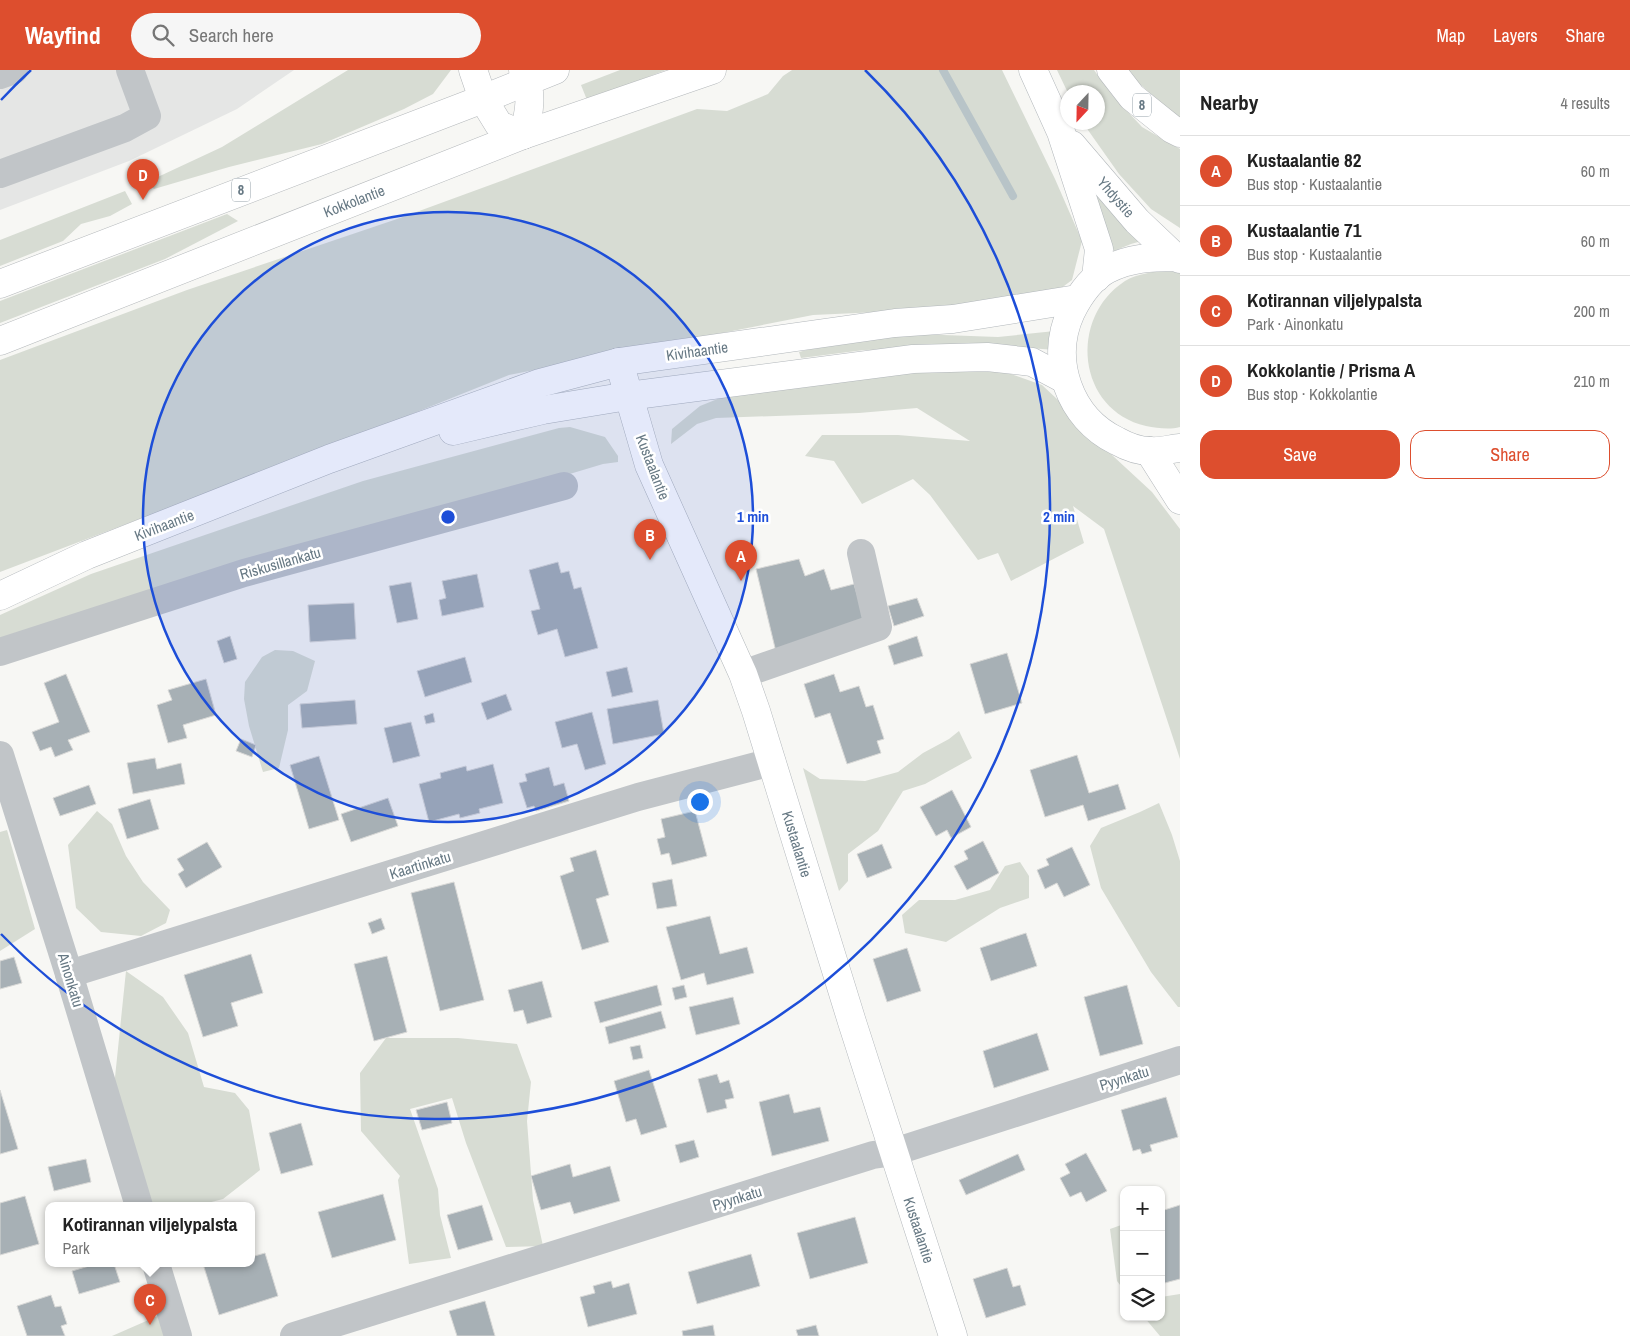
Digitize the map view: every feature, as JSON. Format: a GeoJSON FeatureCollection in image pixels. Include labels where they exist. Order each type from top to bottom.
{"type":"FeatureCollection","features":[{"type":"Feature","properties":{"kind":"main road"},"geometry":{"type":"LineString","coordinates":[[473,70],[482,98],[500,125],[523,135],[530,113],[525,75]]}},
{"type":"Feature","properties":{"kind":"main road","name":"8"},"geometry":{"type":"LineString","coordinates":[[0,284],[482,98],[525,75],[555,70]]}},
{"type":"Feature","properties":{"kind":"main road","name":"Kokkolantie"},"geometry":{"type":"LineString","coordinates":[[0,341],[523,135],[712,70]]}},
{"type":"Feature","properties":{"kind":"main road","name":"Yhdystie"},"geometry":{"type":"LineString","coordinates":[[1033,70],[1061,132],[1100,249],[1096,278]]}},
{"type":"Feature","properties":{"kind":"main road","name":"8"},"geometry":{"type":"LineString","coordinates":[[1110,70],[1132,97],[1172,129],[1180,133]]}},
{"type":"Feature","properties":{"kind":"main road","name":"Yhdystie"},"geometry":{"type":"LineString","coordinates":[[1061,132],[1137,221],[1177,258]]}},
{"type":"Feature","properties":{"kind":"main road"},"geometry":{"type":"LineString","coordinates":[[1177,258],[1138,258],[1107,269],[1077,299],[1066,324],[1061,352],[1064,379],[1073,401],[1093,425],[1105,435],[1126,446],[1149,451],[1180,448]]}},
{"type":"Feature","properties":{"kind":"main road","name":"Kivihaantie"},"geometry":{"type":"LineString","coordinates":[[0,596],[87,555],[329,459],[540,383],[619,362],[895,323],[953,319],[1077,299]]}},
{"type":"Feature","properties":{"kind":"main road","name":"Kivihaantie"},"geometry":{"type":"LineString","coordinates":[[329,459],[542,410],[628,396],[913,359],[987,357],[1032,362],[1064,379]]}},
{"type":"Feature","properties":{"kind":"main road","name":"Kustaalantie"},"geometry":{"type":"LineString","coordinates":[[619,362],[649,464],[743,674],[953,1336]]}},
{"type":"Feature","properties":{"kind":"main road"},"geometry":{"type":"LineString","coordinates":[[1149,451],[1180,500]]}},
{"type":"Feature","properties":{"kind":"street"},"geometry":{"type":"LineString","coordinates":[[0,75],[14,70]]}},
{"type":"Feature","properties":{"kind":"street"},"geometry":{"type":"LineString","coordinates":[[0,174],[125,128],[147,116],[130,70]]}},
{"type":"Feature","properties":{"kind":"street","name":"Riskusillankatu"},"geometry":{"type":"LineString","coordinates":[[0,652],[244,573],[564,486]]}},
{"type":"Feature","properties":{"kind":"street"},"geometry":{"type":"LineString","coordinates":[[743,674],[878,627],[861,553]]}},
{"type":"Feature","properties":{"kind":"street","name":"Ainonkatu"},"geometry":{"type":"LineString","coordinates":[[0,755],[138,1202]]}},
{"type":"Feature","properties":{"kind":"street","name":"Kaartinkatu"},"geometry":{"type":"LineString","coordinates":[[69,974],[638,797],[772,762]]}},
{"type":"Feature","properties":{"kind":"street","name":"Pyynkatu"},"geometry":{"type":"LineString","coordinates":[[294,1336],[860,1159],[894,1152],[1180,1060]]}},
{"type":"Feature","properties":{"kind":"street"},"geometry":{"type":"LineString","coordinates":[[157,1267],[178,1336]]}},
{"type":"Feature","properties":{"kind":"shaded area"},"geometry":{"type":"Polygon","coordinates":[[[0,70],[294,70],[237,109],[129,161],[0,210],[0,70]]]}},
{"type":"Feature","properties":{"kind":"shaded area"},"geometry":{"type":"Polygon","coordinates":[[[348,70],[451,70],[433,94],[404,109],[322,144],[229,167],[154,189],[147,182],[222,147],[348,70]]]}},
{"type":"Feature","properties":{"kind":"shaded area"},"geometry":{"type":"Polygon","coordinates":[[[620,70],[666,70],[587,100],[581,85],[620,70]]]}},
{"type":"Feature","properties":{"kind":"shaded area"},"geometry":{"type":"Polygon","coordinates":[[[792,70],[1002,70],[1055,179],[1082,241],[1072,280],[1056,292],[989,307],[813,315],[509,375],[347,440],[0,572],[0,360],[187,290],[400,218],[697,109],[727,111],[768,94],[783,76],[792,70]]]}},
{"type":"Feature","properties":{"kind":"shaded area"},"geometry":{"type":"Polygon","coordinates":[[[1057,70],[1094,70],[1105,85],[1064,85],[1057,70]]]}},
{"type":"Feature","properties":{"kind":"shaded area"},"geometry":{"type":"Polygon","coordinates":[[[1126,70],[1180,70],[1180,121],[1127,72],[1126,70]]]}},
{"type":"Feature","properties":{"kind":"shaded area"},"geometry":{"type":"Polygon","coordinates":[[[1105,85],[1142,127],[1180,149],[1180,228],[1151,209],[1119,174],[1088,130],[1105,130],[1105,85]]]}},
{"type":"Feature","properties":{"kind":"shaded area"},"geometry":{"type":"Polygon","coordinates":[[[125,191],[132,204],[110,216],[81,224],[63,241],[0,266],[0,240],[125,191]]]}},
{"type":"Feature","properties":{"kind":"shaded area"},"geometry":{"type":"Polygon","coordinates":[[[1101,192],[1145,240],[1114,251],[1102,215],[1093,198],[1101,192]]]}},
{"type":"Feature","properties":{"kind":"shaded area"},"geometry":{"type":"Polygon","coordinates":[[[227,214],[238,221],[165,259],[0,323],[0,301],[227,214]]]}},
{"type":"Feature","properties":{"kind":"shaded area"},"geometry":{"type":"Polygon","coordinates":[[[1166,270],[1180,271],[1180,427],[1167,429],[1146,426],[1123,417],[1106,402],[1094,383],[1088,361],[1088,339],[1095,317],[1107,297],[1125,281],[1145,274],[1166,270]]]}},
{"type":"Feature","properties":{"kind":"shaded area"},"geometry":{"type":"Polygon","coordinates":[[[1055,331],[1055,350],[1015,347],[864,350],[801,358],[799,352],[854,338],[916,334],[998,337],[1055,331]]]}},
{"type":"Feature","properties":{"kind":"shaded area"},"geometry":{"type":"Polygon","coordinates":[[[926,371],[1005,372],[1042,385],[1072,413],[1099,443],[1152,492],[1180,529],[1180,759],[1104,529],[1073,506],[1084,543],[1011,581],[998,553],[978,560],[930,495],[913,479],[862,504],[834,461],[805,456],[822,435],[898,435],[970,441],[917,408],[859,413],[716,418],[697,424],[671,444],[672,429],[700,406],[740,390],[926,371]]]}},
{"type":"Feature","properties":{"kind":"shaded area"},"geometry":{"type":"Polygon","coordinates":[[[570,427],[605,437],[618,456],[618,462],[603,464],[0,645],[0,615],[91,574],[363,481],[559,428],[570,427]]]}},
{"type":"Feature","properties":{"kind":"shaded area"},"geometry":{"type":"Polygon","coordinates":[[[275,650],[293,651],[315,661],[307,691],[288,705],[288,730],[279,768],[263,772],[249,726],[244,699],[245,682],[262,657],[275,650]]]}},
{"type":"Feature","properties":{"kind":"shaded area"},"geometry":{"type":"Polygon","coordinates":[[[959,731],[972,758],[925,784],[903,791],[878,831],[848,854],[848,881],[839,891],[803,768],[820,779],[865,781],[898,772],[923,753],[949,739],[959,731]]]}},
{"type":"Feature","properties":{"kind":"shaded area"},"geometry":{"type":"Polygon","coordinates":[[[1159,803],[1180,861],[1180,1007],[1178,1007],[1151,972],[1101,888],[1090,846],[1101,828],[1159,803]]]}},
{"type":"Feature","properties":{"kind":"shaded area"},"geometry":{"type":"Polygon","coordinates":[[[97,811],[112,824],[126,856],[143,882],[170,910],[166,923],[141,936],[101,932],[76,908],[68,845],[97,811]]]}},
{"type":"Feature","properties":{"kind":"shaded area"},"geometry":{"type":"Polygon","coordinates":[[[7,830],[35,929],[0,951],[0,832],[7,830]]]}},
{"type":"Feature","properties":{"kind":"shaded area"},"geometry":{"type":"Polygon","coordinates":[[[1020,862],[1029,876],[1029,898],[1000,908],[946,942],[905,933],[902,915],[919,900],[955,900],[990,890],[1005,866],[1020,862]]]}},
{"type":"Feature","properties":{"kind":"shaded area"},"geometry":{"type":"Polygon","coordinates":[[[126,971],[163,997],[188,1033],[204,1087],[235,1093],[249,1110],[260,1170],[223,1199],[211,1202],[152,1202],[114,1087],[126,971]]]}},
{"type":"Feature","properties":{"kind":"shaded area"},"geometry":{"type":"Polygon","coordinates":[[[386,1038],[458,1038],[517,1044],[531,1082],[527,1121],[533,1200],[543,1246],[506,1247],[466,1143],[452,1098],[410,1109],[438,1189],[440,1215],[451,1258],[409,1264],[398,1180],[400,1176],[361,1131],[360,1073],[386,1038]]]}},
{"type":"Feature","properties":{"kind":"shaded area"},"geometry":{"type":"Polygon","coordinates":[[[1120,1225],[1120,1285],[1117,1281],[1110,1229],[1120,1225]]]}},
{"type":"Feature","properties":{"kind":"shaded area"},"geometry":{"type":"Polygon","coordinates":[[[1180,1294],[1180,1336],[1160,1336],[1147,1321],[1165,1321],[1165,1296],[1180,1294]]]}},
{"type":"Feature","properties":{"kind":"shaded area"},"geometry":{"type":"Polygon","coordinates":[[[160,1315],[167,1336],[112,1336],[160,1315]]]}},
{"type":"Feature","properties":{"kind":"building"},"geometry":{"type":"Polygon","coordinates":[[[799,559],[805,576],[824,569],[831,590],[854,584],[866,623],[776,652],[756,569],[799,559]]]}},
{"type":"Feature","properties":{"kind":"building"},"geometry":{"type":"Polygon","coordinates":[[[558,562],[561,573],[569,571],[574,589],[581,587],[598,648],[565,657],[557,629],[538,635],[531,611],[540,609],[529,570],[558,562]]]}},
{"type":"Feature","properties":{"kind":"building"},"geometry":{"type":"Polygon","coordinates":[[[477,574],[484,607],[442,616],[439,600],[446,598],[442,581],[477,574]]]}},
{"type":"Feature","properties":{"kind":"building"},"geometry":{"type":"Polygon","coordinates":[[[411,582],[418,619],[397,623],[389,586],[411,582]]]}},
{"type":"Feature","properties":{"kind":"building"},"geometry":{"type":"Polygon","coordinates":[[[917,598],[924,616],[894,626],[888,606],[917,598]]]}},
{"type":"Feature","properties":{"kind":"building"},"geometry":{"type":"Polygon","coordinates":[[[354,603],[356,639],[310,642],[308,605],[354,603]]]}},
{"type":"Feature","properties":{"kind":"building"},"geometry":{"type":"Polygon","coordinates":[[[230,636],[237,659],[224,663],[217,641],[230,636]]]}},
{"type":"Feature","properties":{"kind":"building"},"geometry":{"type":"Polygon","coordinates":[[[917,636],[923,656],[894,665],[888,646],[917,636]]]}},
{"type":"Feature","properties":{"kind":"building"},"geometry":{"type":"Polygon","coordinates":[[[1007,653],[1022,703],[985,714],[970,664],[1007,653]]]}},
{"type":"Feature","properties":{"kind":"building"},"geometry":{"type":"Polygon","coordinates":[[[465,657],[472,682],[425,697],[417,671],[465,657]]]}},
{"type":"Feature","properties":{"kind":"building"},"geometry":{"type":"Polygon","coordinates":[[[627,667],[633,692],[612,697],[606,672],[627,667]]]}},
{"type":"Feature","properties":{"kind":"building"},"geometry":{"type":"Polygon","coordinates":[[[66,674],[90,732],[68,740],[73,750],[55,757],[51,747],[40,751],[32,732],[59,722],[44,683],[66,674]]]}},
{"type":"Feature","properties":{"kind":"building"},"geometry":{"type":"Polygon","coordinates":[[[834,674],[840,692],[859,686],[866,707],[873,705],[884,739],[877,741],[881,753],[847,764],[830,713],[815,718],[804,684],[834,674]]]}},
{"type":"Feature","properties":{"kind":"building"},"geometry":{"type":"Polygon","coordinates":[[[206,679],[216,715],[183,725],[187,738],[168,743],[157,705],[172,700],[168,690],[206,679]]]}},
{"type":"Feature","properties":{"kind":"building"},"geometry":{"type":"Polygon","coordinates":[[[506,694],[512,710],[487,720],[481,703],[506,694]]]}},
{"type":"Feature","properties":{"kind":"building"},"geometry":{"type":"Polygon","coordinates":[[[355,700],[357,724],[302,728],[300,704],[355,700]]]}},
{"type":"Feature","properties":{"kind":"building"},"geometry":{"type":"Polygon","coordinates":[[[658,700],[664,734],[613,744],[607,709],[658,700]]]}},
{"type":"Feature","properties":{"kind":"building"},"geometry":{"type":"Polygon","coordinates":[[[592,712],[606,764],[585,770],[577,744],[562,748],[555,722],[592,712]]]}},
{"type":"Feature","properties":{"kind":"building"},"geometry":{"type":"Polygon","coordinates":[[[433,713],[435,722],[426,724],[424,716],[433,713]]]}},
{"type":"Feature","properties":{"kind":"building"},"geometry":{"type":"Polygon","coordinates":[[[411,722],[420,756],[393,763],[384,728],[411,722]]]}},
{"type":"Feature","properties":{"kind":"building"},"geometry":{"type":"Polygon","coordinates":[[[241,739],[256,745],[252,757],[236,751],[241,739]]]}},
{"type":"Feature","properties":{"kind":"building"},"geometry":{"type":"Polygon","coordinates":[[[1077,755],[1089,793],[1118,784],[1126,809],[1088,821],[1083,805],[1045,817],[1030,770],[1077,755]]]}},
{"type":"Feature","properties":{"kind":"building"},"geometry":{"type":"Polygon","coordinates":[[[319,756],[339,820],[309,829],[290,765],[319,756]]]}},
{"type":"Feature","properties":{"kind":"building"},"geometry":{"type":"Polygon","coordinates":[[[155,758],[157,769],[181,763],[185,784],[133,794],[127,763],[155,758]]]}},
{"type":"Feature","properties":{"kind":"building"},"geometry":{"type":"Polygon","coordinates":[[[493,764],[503,803],[479,809],[480,813],[460,818],[459,814],[429,822],[419,784],[441,778],[440,773],[466,766],[467,771],[493,764]]]}},
{"type":"Feature","properties":{"kind":"building"},"geometry":{"type":"Polygon","coordinates":[[[549,767],[554,786],[564,783],[569,801],[536,811],[534,806],[527,808],[519,783],[527,781],[525,774],[549,767]]]}},
{"type":"Feature","properties":{"kind":"building"},"geometry":{"type":"Polygon","coordinates":[[[89,785],[96,804],[60,816],[53,798],[89,785]]]}},
{"type":"Feature","properties":{"kind":"building"},"geometry":{"type":"Polygon","coordinates":[[[952,790],[971,827],[951,838],[947,830],[936,836],[920,807],[952,790]]]}},
{"type":"Feature","properties":{"kind":"building"},"geometry":{"type":"Polygon","coordinates":[[[388,798],[398,826],[351,842],[341,814],[388,798]]]}},
{"type":"Feature","properties":{"kind":"building"},"geometry":{"type":"Polygon","coordinates":[[[150,799],[159,829],[127,839],[118,809],[150,799]]]}},
{"type":"Feature","properties":{"kind":"building"},"geometry":{"type":"Polygon","coordinates":[[[695,811],[707,856],[672,865],[669,853],[661,855],[657,839],[665,837],[661,819],[695,811]]]}},
{"type":"Feature","properties":{"kind":"building"},"geometry":{"type":"Polygon","coordinates":[[[983,841],[999,873],[967,890],[954,866],[968,859],[964,851],[983,841]]]}},
{"type":"Feature","properties":{"kind":"building"},"geometry":{"type":"Polygon","coordinates":[[[207,842],[222,867],[186,888],[178,874],[184,870],[177,859],[207,842]]]}},
{"type":"Feature","properties":{"kind":"building"},"geometry":{"type":"Polygon","coordinates":[[[882,844],[892,868],[867,878],[857,854],[882,844]]]}},
{"type":"Feature","properties":{"kind":"building"},"geometry":{"type":"Polygon","coordinates":[[[1072,847],[1090,885],[1064,897],[1057,883],[1045,889],[1037,870],[1049,865],[1046,859],[1072,847]]]}},
{"type":"Feature","properties":{"kind":"building"},"geometry":{"type":"Polygon","coordinates":[[[596,850],[609,895],[596,899],[609,942],[582,950],[560,876],[574,871],[570,858],[596,850]]]}},
{"type":"Feature","properties":{"kind":"building"},"geometry":{"type":"Polygon","coordinates":[[[672,879],[677,906],[657,909],[652,883],[672,879]]]}},
{"type":"Feature","properties":{"kind":"building"},"geometry":{"type":"Polygon","coordinates":[[[454,882],[484,1000],[440,1011],[411,893],[454,882]]]}},
{"type":"Feature","properties":{"kind":"building"},"geometry":{"type":"Polygon","coordinates":[[[710,916],[720,954],[747,947],[754,973],[707,985],[704,973],[681,980],[666,927],[710,916]]]}},
{"type":"Feature","properties":{"kind":"building"},"geometry":{"type":"Polygon","coordinates":[[[381,918],[385,929],[372,934],[368,923],[381,918]]]}},
{"type":"Feature","properties":{"kind":"building"},"geometry":{"type":"Polygon","coordinates":[[[1026,933],[1037,966],[991,981],[980,948],[1026,933]]]}},
{"type":"Feature","properties":{"kind":"building"},"geometry":{"type":"Polygon","coordinates":[[[907,948],[921,991],[887,1002],[873,959],[907,948]]]}},
{"type":"Feature","properties":{"kind":"building"},"geometry":{"type":"Polygon","coordinates":[[[251,954],[263,993],[231,1003],[238,1026],[203,1037],[184,975],[251,954]]]}},
{"type":"Feature","properties":{"kind":"building"},"geometry":{"type":"Polygon","coordinates":[[[387,956],[407,1032],[374,1041],[354,964],[387,956]]]}},
{"type":"Feature","properties":{"kind":"building"},"geometry":{"type":"Polygon","coordinates":[[[14,957],[22,983],[0,989],[0,961],[14,957]]]}},
{"type":"Feature","properties":{"kind":"building"},"geometry":{"type":"Polygon","coordinates":[[[542,981],[552,1017],[527,1024],[523,1010],[514,1012],[508,990],[542,981]]]}},
{"type":"Feature","properties":{"kind":"building"},"geometry":{"type":"Polygon","coordinates":[[[657,985],[662,1005],[600,1023],[594,1002],[657,985]]]}},
{"type":"Feature","properties":{"kind":"building"},"geometry":{"type":"Polygon","coordinates":[[[684,985],[687,997],[675,1000],[672,988],[684,985]]]}},
{"type":"Feature","properties":{"kind":"building"},"geometry":{"type":"Polygon","coordinates":[[[1127,985],[1143,1044],[1100,1056],[1084,997],[1127,985]]]}},
{"type":"Feature","properties":{"kind":"building"},"geometry":{"type":"Polygon","coordinates":[[[733,997],[740,1024],[696,1035],[689,1007],[733,997]]]}},
{"type":"Feature","properties":{"kind":"building"},"geometry":{"type":"Polygon","coordinates":[[[661,1011],[666,1028],[609,1044],[605,1027],[661,1011]]]}},
{"type":"Feature","properties":{"kind":"building"},"geometry":{"type":"Polygon","coordinates":[[[1037,1033],[1049,1070],[994,1088],[983,1051],[1037,1033]]]}},
{"type":"Feature","properties":{"kind":"building"},"geometry":{"type":"Polygon","coordinates":[[[640,1045],[643,1058],[633,1060],[630,1047],[640,1045]]]}},
{"type":"Feature","properties":{"kind":"building"},"geometry":{"type":"Polygon","coordinates":[[[649,1070],[667,1127],[641,1135],[636,1119],[626,1122],[614,1081],[649,1070]]]}},
{"type":"Feature","properties":{"kind":"building"},"geometry":{"type":"Polygon","coordinates":[[[717,1074],[720,1083],[729,1080],[734,1098],[725,1100],[727,1108],[707,1113],[698,1079],[717,1074]]]}},
{"type":"Feature","properties":{"kind":"building"},"geometry":{"type":"Polygon","coordinates":[[[0,1090],[18,1149],[0,1154],[0,1090]]]}},
{"type":"Feature","properties":{"kind":"building"},"geometry":{"type":"Polygon","coordinates":[[[789,1094],[794,1113],[820,1107],[829,1141],[772,1156],[759,1102],[789,1094]]]}},
{"type":"Feature","properties":{"kind":"building"},"geometry":{"type":"Polygon","coordinates":[[[1166,1097],[1178,1137],[1150,1145],[1152,1151],[1142,1154],[1140,1149],[1133,1151],[1121,1110],[1166,1097]]]}},
{"type":"Feature","properties":{"kind":"building"},"geometry":{"type":"Polygon","coordinates":[[[447,1102],[452,1123],[422,1130],[416,1110],[447,1102]]]}},
{"type":"Feature","properties":{"kind":"building"},"geometry":{"type":"Polygon","coordinates":[[[301,1123],[313,1165],[281,1174],[269,1133],[301,1123]]]}},
{"type":"Feature","properties":{"kind":"building"},"geometry":{"type":"Polygon","coordinates":[[[694,1140],[699,1157],[680,1163],[675,1145],[694,1140]]]}},
{"type":"Feature","properties":{"kind":"building"},"geometry":{"type":"Polygon","coordinates":[[[1086,1153],[1107,1191],[1086,1202],[1081,1192],[1070,1197],[1060,1178],[1070,1173],[1065,1164],[1086,1153]]]}},
{"type":"Feature","properties":{"kind":"building"},"geometry":{"type":"Polygon","coordinates":[[[1018,1154],[1025,1170],[966,1195],[959,1180],[1018,1154]]]}},
{"type":"Feature","properties":{"kind":"building"},"geometry":{"type":"Polygon","coordinates":[[[86,1159],[91,1182],[54,1191],[48,1167],[86,1159]]]}},
{"type":"Feature","properties":{"kind":"building"},"geometry":{"type":"Polygon","coordinates":[[[570,1164],[573,1177],[610,1166],[620,1201],[574,1214],[570,1202],[541,1210],[531,1176],[570,1164]]]}},
{"type":"Feature","properties":{"kind":"building"},"geometry":{"type":"Polygon","coordinates":[[[383,1194],[396,1240],[332,1258],[318,1212],[383,1194]]]}},
{"type":"Feature","properties":{"kind":"building"},"geometry":{"type":"Polygon","coordinates":[[[25,1196],[39,1244],[0,1255],[0,1203],[25,1196]]]}},
{"type":"Feature","properties":{"kind":"building"},"geometry":{"type":"Polygon","coordinates":[[[482,1205],[493,1240],[458,1250],[447,1215],[482,1205]]]}},
{"type":"Feature","properties":{"kind":"building"},"geometry":{"type":"Polygon","coordinates":[[[1180,1205],[1180,1279],[1165,1283],[1165,1231],[1165,1210],[1180,1205]]]}},
{"type":"Feature","properties":{"kind":"building"},"geometry":{"type":"Polygon","coordinates":[[[855,1217],[868,1263],[810,1279],[797,1233],[855,1217]]]}},
{"type":"Feature","properties":{"kind":"building"},"geometry":{"type":"Polygon","coordinates":[[[265,1253],[278,1296],[219,1315],[204,1267],[255,1267],[255,1256],[265,1253]]]}},
{"type":"Feature","properties":{"kind":"building"},"geometry":{"type":"Polygon","coordinates":[[[751,1254],[760,1286],[697,1304],[688,1272],[751,1254]]]}},
{"type":"Feature","properties":{"kind":"building"},"geometry":{"type":"Polygon","coordinates":[[[86,1267],[115,1267],[120,1282],[79,1294],[72,1271],[86,1267]]]}},
{"type":"Feature","properties":{"kind":"building"},"geometry":{"type":"Polygon","coordinates":[[[1007,1268],[1013,1287],[1020,1285],[1026,1305],[986,1318],[973,1279],[1007,1268]]]}},
{"type":"Feature","properties":{"kind":"building"},"geometry":{"type":"Polygon","coordinates":[[[611,1281],[613,1288],[629,1283],[637,1314],[588,1327],[580,1297],[595,1293],[593,1286],[611,1281]]]}},
{"type":"Feature","properties":{"kind":"building"},"geometry":{"type":"Polygon","coordinates":[[[51,1295],[55,1307],[61,1306],[67,1324],[61,1326],[65,1336],[27,1336],[17,1306],[51,1295]]]}},
{"type":"Feature","properties":{"kind":"building"},"geometry":{"type":"Polygon","coordinates":[[[485,1301],[495,1336],[457,1336],[449,1311],[485,1301]]]}},
{"type":"Feature","properties":{"kind":"building"},"geometry":{"type":"Polygon","coordinates":[[[713,1325],[715,1336],[683,1336],[682,1331],[713,1325]]]}},
{"type":"Feature","properties":{"kind":"building"},"geometry":{"type":"Polygon","coordinates":[[[816,1325],[819,1336],[798,1336],[796,1330],[816,1325]]]}},
{"type":"Feature","properties":{"kind":"waterway"},"geometry":{"type":"LineString","coordinates":[[943,70],[1013,196]]}},
{"type":"Feature","properties":{"kind":"place","name":"Kokkolantie / Prisma A"},"geometry":{"type":"Point","coordinates":[143,200]}},
{"type":"Feature","properties":{"kind":"place","name":"Kustaalantie 71"},"geometry":{"type":"Point","coordinates":[650,560]}},
{"type":"Feature","properties":{"kind":"place","name":"Kustaalantie 82"},"geometry":{"type":"Point","coordinates":[741,581]}},
{"type":"Feature","properties":{"kind":"place","name":"Kotirannan viljelypalsta"},"geometry":{"type":"Point","coordinates":[150,1325]}}]}
